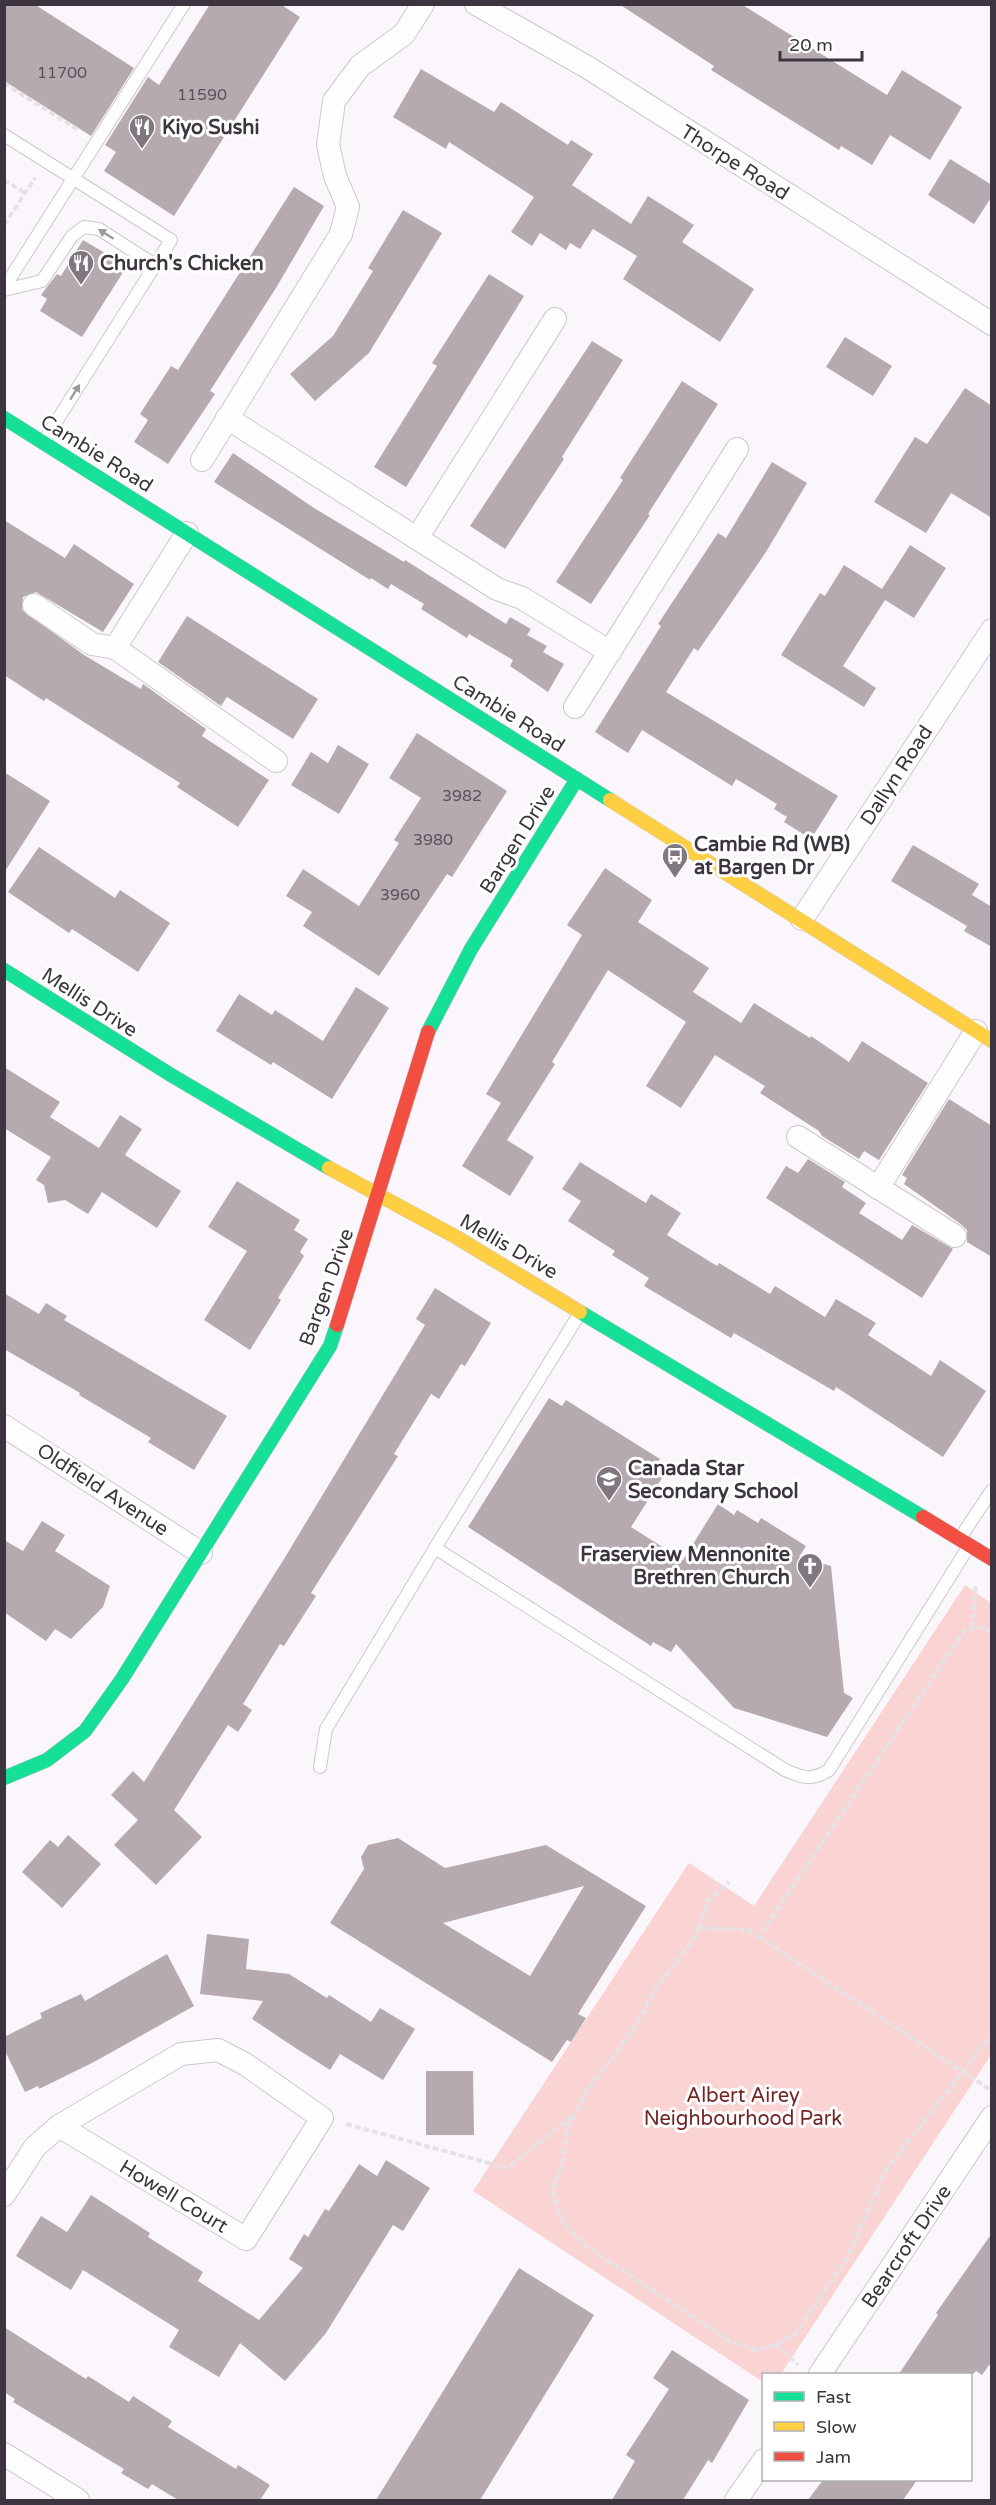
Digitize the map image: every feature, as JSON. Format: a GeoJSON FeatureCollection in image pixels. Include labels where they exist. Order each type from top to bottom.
{"type":"FeatureCollection","features":[{"type":"Feature","properties":{"kind":"street"},"geometry":{"type":"LineString","coordinates":[[202,460],[341,234],[348,207],[335,176],[328,145],[334,101],[360,66],[404,34],[423,4]]}},
{"type":"Feature","properties":{"kind":"street","name":"Thorpe Road"},"geometry":{"type":"LineString","coordinates":[[476,4],[587,68],[992,324]]}},
{"type":"Feature","properties":{"kind":"street"},"geometry":{"type":"LineString","coordinates":[[417,538],[555,319]]}},
{"type":"Feature","properties":{"kind":"street"},"geometry":{"type":"LineString","coordinates":[[227,418],[497,589],[522,598],[610,652]]}},
{"type":"Feature","properties":{"kind":"street","name":"Cambie Road"},"geometry":{"type":"LineString","coordinates":[[7,426],[44,442],[984,1036]]}},
{"type":"Feature","properties":{"kind":"street"},"geometry":{"type":"LineString","coordinates":[[575,707],[737,449]]}},
{"type":"Feature","properties":{"kind":"street"},"geometry":{"type":"LineString","coordinates":[[115,648],[187,533]]}},
{"type":"Feature","properties":{"kind":"street"},"geometry":{"type":"LineString","coordinates":[[34,605],[92,644],[115,648],[276,761]]}},
{"type":"Feature","properties":{"kind":"street","name":"Dallyn Road"},"geometry":{"type":"LineString","coordinates":[[802,919],[992,630]]}},
{"type":"Feature","properties":{"kind":"street","name":"Bargen Drive"},"geometry":{"type":"LineString","coordinates":[[4,1778],[47,1760],[85,1731],[122,1679],[330,1346],[426,1036],[448,990],[577,780]]}},
{"type":"Feature","properties":{"kind":"street","name":"Mellis Drive"},"geometry":{"type":"LineString","coordinates":[[4,970],[138,1056],[378,1197],[456,1237],[992,1559]]}},
{"type":"Feature","properties":{"kind":"street"},"geometry":{"type":"LineString","coordinates":[[878,1188],[984,1036]]}},
{"type":"Feature","properties":{"kind":"street"},"geometry":{"type":"LineString","coordinates":[[798,1137],[955,1236]]}},
{"type":"Feature","properties":{"kind":"street","name":"Oldfield Avenue"},"geometry":{"type":"LineString","coordinates":[[4,1426],[201,1553]]}},
{"type":"Feature","properties":{"kind":"street"},"geometry":{"type":"LineString","coordinates":[[4,2195],[35,2147],[59,2126],[181,2054],[218,2050],[245,2064],[322,2118]]}},
{"type":"Feature","properties":{"kind":"street","name":"Bearcroft Drive"},"geometry":{"type":"LineString","coordinates":[[814,2373],[992,2117]]}},
{"type":"Feature","properties":{"kind":"street","name":"Howell Court"},"geometry":{"type":"LineString","coordinates":[[59,2126],[246,2239],[322,2118]]}},
{"type":"Feature","properties":{"kind":"street"},"geometry":{"type":"LineString","coordinates":[[4,2454],[78,2500]]}},
{"type":"Feature","properties":{"kind":"street"},"geometry":{"type":"LineString","coordinates":[[736,2500],[762,2463]]}},
{"type":"Feature","properties":{"kind":"lane"},"geometry":{"type":"LineString","coordinates":[[4,289],[75,180],[184,4]]}},
{"type":"Feature","properties":{"kind":"lane"},"geometry":{"type":"LineString","coordinates":[[4,135],[171,240],[44,442]]}},
{"type":"Feature","properties":{"kind":"lane"},"geometry":{"type":"LineString","coordinates":[[4,289],[42,281],[72,236],[84,227],[99,229],[155,265]]}},
{"type":"Feature","properties":{"kind":"lane"},"geometry":{"type":"LineString","coordinates":[[320,1767],[326,1729],[581,1312]]}},
{"type":"Feature","properties":{"kind":"lane"},"geometry":{"type":"LineString","coordinates":[[435,1548],[785,1770],[803,1778],[816,1778],[829,1770],[965,1542],[992,1490]]}},
{"type":"Feature","properties":{"kind":"path"},"geometry":{"type":"LineString","coordinates":[[4,83],[85,135]]}},
{"type":"Feature","properties":{"kind":"path"},"geometry":{"type":"LineString","coordinates":[[4,180],[25,193],[4,225]]}},
{"type":"Feature","properties":{"kind":"path"},"geometry":{"type":"LineString","coordinates":[[972,1628],[976,1577]]}},
{"type":"Feature","properties":{"kind":"path"},"geometry":{"type":"LineString","coordinates":[[759,1937],[964,1631],[980,1627],[992,1632]]}},
{"type":"Feature","properties":{"kind":"path"},"geometry":{"type":"LineString","coordinates":[[729,1882],[708,1901],[693,1940],[657,1987],[634,2028],[586,2093],[568,2127],[562,2165],[553,2190],[561,2220],[585,2246],[729,2341],[756,2350],[776,2345],[795,2334],[847,2258],[886,2170],[992,2034]]}},
{"type":"Feature","properties":{"kind":"path"},"geometry":{"type":"LineString","coordinates":[[699,1928],[748,1930],[992,2091]]}},
{"type":"Feature","properties":{"kind":"path"},"geometry":{"type":"LineString","coordinates":[[322,2118],[507,2168],[576,2113]]}},
{"type":"Feature","properties":{"kind":"path"},"geometry":{"type":"LineString","coordinates":[[776,2345],[812,2373]]}},
{"type":"Feature","properties":{"kind":"green space","name":"Albert Airey Neighbourhood Park"},"geometry":{"type":"Polygon","coordinates":[[[965,1585],[991,1603],[991,2055],[782,2373],[762,2373],[762,2381],[473,2191],[689,1863],[754,1906],[965,1585]]]}},
{"type":"Feature","properties":{"kind":"building"},"geometry":{"type":"Polygon","coordinates":[[[4,4],[34,4],[134,68],[91,136],[4,81],[4,4]]]}},
{"type":"Feature","properties":{"kind":"building"},"geometry":{"type":"Polygon","coordinates":[[[210,4],[280,4],[300,17],[174,216],[104,171],[116,152],[105,145],[148,77],[159,85],[210,4]]]}},
{"type":"Feature","properties":{"kind":"building"},"geometry":{"type":"Polygon","coordinates":[[[619,4],[741,4],[887,95],[902,70],[962,107],[930,160],[890,135],[872,165],[841,146],[839,150],[711,70],[714,66],[619,4]]]}},
{"type":"Feature","properties":{"kind":"building"},"geometry":{"type":"Polygon","coordinates":[[[421,69],[494,112],[501,102],[568,145],[571,140],[593,154],[572,185],[631,224],[648,196],[694,225],[682,242],[754,289],[720,342],[623,279],[637,256],[593,229],[580,249],[570,243],[566,250],[540,233],[532,246],[511,232],[534,197],[449,142],[446,149],[393,117],[421,69]]]}},
{"type":"Feature","properties":{"kind":"building"},"geometry":{"type":"Polygon","coordinates":[[[950,159],[992,185],[992,196],[974,224],[928,195],[950,159]]]}},
{"type":"Feature","properties":{"kind":"building"},"geometry":{"type":"Polygon","coordinates":[[[294,187],[324,206],[276,288],[210,391],[215,394],[168,464],[134,442],[148,420],[140,414],[171,366],[178,370],[294,187]]]}},
{"type":"Feature","properties":{"kind":"building"},"geometry":{"type":"Polygon","coordinates":[[[403,210],[442,233],[369,353],[315,401],[290,374],[333,336],[373,271],[368,268],[403,210]]]}},
{"type":"Feature","properties":{"kind":"building","name":"Church's Chicken"},"geometry":{"type":"Polygon","coordinates":[[[83,240],[127,266],[82,337],[40,311],[47,299],[41,295],[57,274],[61,276],[83,240]]]}},
{"type":"Feature","properties":{"kind":"building"},"geometry":{"type":"Polygon","coordinates":[[[489,274],[524,296],[406,487],[374,467],[437,366],[432,363],[489,274]]]}},
{"type":"Feature","properties":{"kind":"building"},"geometry":{"type":"Polygon","coordinates":[[[845,337],[892,366],[873,396],[826,367],[845,337]]]}},
{"type":"Feature","properties":{"kind":"building"},"geometry":{"type":"Polygon","coordinates":[[[592,341],[623,360],[562,457],[564,459],[505,549],[470,526],[592,341]]]}},
{"type":"Feature","properties":{"kind":"building"},"geometry":{"type":"Polygon","coordinates":[[[682,381],[718,404],[648,514],[650,515],[591,604],[556,582],[623,480],[620,478],[682,381]]]}},
{"type":"Feature","properties":{"kind":"building"},"geometry":{"type":"Polygon","coordinates":[[[965,388],[992,406],[992,518],[951,493],[926,533],[874,502],[915,437],[927,444],[965,388]]]}},
{"type":"Feature","properties":{"kind":"building"},"geometry":{"type":"Polygon","coordinates":[[[233,453],[314,508],[404,562],[405,560],[506,624],[510,617],[531,629],[527,635],[547,646],[543,652],[564,664],[548,692],[510,666],[513,660],[469,634],[467,638],[421,609],[424,604],[391,584],[388,589],[371,578],[370,580],[214,482],[233,453]]]}},
{"type":"Feature","properties":{"kind":"building"},"geometry":{"type":"Polygon","coordinates":[[[772,462],[807,483],[766,552],[698,651],[694,648],[666,692],[838,796],[811,839],[784,822],[787,817],[774,809],[777,804],[736,779],[732,786],[642,730],[628,753],[595,732],[661,626],[658,624],[718,533],[726,538],[772,462]]]}},
{"type":"Feature","properties":{"kind":"building"},"geometry":{"type":"Polygon","coordinates":[[[4,520],[65,558],[74,544],[134,584],[103,632],[36,592],[23,597],[22,610],[84,655],[141,689],[143,684],[206,729],[202,736],[269,780],[238,827],[177,787],[180,783],[46,698],[44,701],[4,675],[4,520]]]}},
{"type":"Feature","properties":{"kind":"building"},"geometry":{"type":"Polygon","coordinates":[[[910,545],[946,568],[914,618],[885,600],[843,666],[876,688],[864,707],[781,655],[820,593],[825,596],[844,565],[882,589],[910,545]]]}},
{"type":"Feature","properties":{"kind":"building"},"geometry":{"type":"Polygon","coordinates":[[[187,616],[318,699],[293,739],[227,697],[221,706],[158,662],[187,616]]]}},
{"type":"Feature","properties":{"kind":"building"},"geometry":{"type":"Polygon","coordinates":[[[417,733],[507,791],[452,877],[447,874],[379,976],[303,926],[312,912],[286,896],[303,869],[359,906],[399,843],[394,840],[421,798],[389,778],[417,733]]]}},
{"type":"Feature","properties":{"kind":"building"},"geometry":{"type":"Polygon","coordinates":[[[338,745],[369,764],[339,814],[291,785],[311,752],[328,763],[338,745]]]}},
{"type":"Feature","properties":{"kind":"building"},"geometry":{"type":"Polygon","coordinates":[[[4,772],[50,801],[4,873],[4,772]]]}},
{"type":"Feature","properties":{"kind":"building"},"geometry":{"type":"Polygon","coordinates":[[[913,845],[979,884],[972,895],[992,907],[992,947],[964,931],[967,926],[891,881],[913,845]]]}},
{"type":"Feature","properties":{"kind":"building"},"geometry":{"type":"Polygon","coordinates":[[[39,847],[115,898],[120,890],[170,923],[138,972],[72,929],[69,933],[8,892],[39,847]]]}},
{"type":"Feature","properties":{"kind":"building"},"geometry":{"type":"Polygon","coordinates":[[[605,868],[652,900],[638,922],[709,968],[693,992],[741,1023],[754,1003],[810,1038],[811,1036],[849,1062],[862,1041],[928,1083],[879,1160],[864,1151],[859,1159],[822,1136],[819,1131],[760,1093],[765,1086],[715,1055],[681,1108],[646,1086],[686,1022],[608,970],[552,1062],[555,1064],[507,1140],[534,1157],[510,1196],[462,1166],[501,1103],[486,1094],[582,935],[567,925],[605,868]]]}},
{"type":"Feature","properties":{"kind":"building"},"geometry":{"type":"Polygon","coordinates":[[[356,987],[389,1008],[332,1099],[273,1062],[271,1065],[216,1031],[239,994],[272,1015],[275,1010],[323,1041],[356,987]]]}},
{"type":"Feature","properties":{"kind":"building"},"geometry":{"type":"Polygon","coordinates":[[[4,1067],[60,1102],[50,1117],[99,1148],[120,1115],[142,1129],[125,1155],[181,1191],[157,1228],[102,1192],[88,1214],[65,1200],[48,1203],[44,1185],[36,1180],[51,1157],[4,1128],[4,1067]]]}},
{"type":"Feature","properties":{"kind":"building"},"geometry":{"type":"Polygon","coordinates":[[[949,1099],[992,1126],[992,1257],[967,1242],[967,1230],[962,1225],[904,1184],[907,1178],[902,1175],[949,1099]]]}},
{"type":"Feature","properties":{"kind":"building"},"geometry":{"type":"Polygon","coordinates":[[[808,1159],[845,1182],[842,1187],[866,1203],[859,1213],[902,1240],[912,1225],[953,1249],[922,1298],[766,1198],[786,1166],[798,1173],[808,1159]]]}},
{"type":"Feature","properties":{"kind":"building"},"geometry":{"type":"Polygon","coordinates":[[[580,1162],[646,1203],[651,1194],[681,1213],[667,1235],[717,1266],[719,1263],[770,1294],[775,1286],[825,1317],[836,1299],[876,1323],[868,1335],[931,1376],[940,1360],[986,1391],[943,1457],[836,1387],[834,1391],[734,1333],[731,1338],[644,1286],[649,1278],[612,1255],[615,1251],[568,1221],[581,1201],[562,1189],[580,1162]]]}},
{"type":"Feature","properties":{"kind":"building"},"geometry":{"type":"Polygon","coordinates":[[[237,1181],[300,1220],[294,1230],[308,1239],[300,1252],[304,1256],[278,1298],[281,1300],[250,1350],[204,1320],[247,1251],[208,1227],[237,1181]]]}},
{"type":"Feature","properties":{"kind":"building"},"geometry":{"type":"Polygon","coordinates":[[[435,1288],[491,1323],[465,1366],[461,1364],[439,1399],[431,1394],[394,1454],[398,1456],[311,1593],[316,1596],[284,1646],[280,1644],[243,1704],[252,1710],[238,1732],[228,1725],[174,1810],[202,1837],[156,1885],[114,1845],[138,1820],[111,1795],[133,1771],[144,1782],[284,1559],[425,1325],[416,1319],[435,1288]]]}},
{"type":"Feature","properties":{"kind":"building"},"geometry":{"type":"Polygon","coordinates":[[[4,1293],[39,1314],[46,1303],[67,1316],[64,1320],[227,1416],[194,1470],[148,1442],[151,1438],[4,1349],[4,1293]]]}},
{"type":"Feature","properties":{"kind":"building"},"geometry":{"type":"Polygon","coordinates":[[[549,1398],[562,1406],[566,1400],[660,1459],[655,1466],[666,1472],[631,1527],[683,1560],[718,1504],[734,1515],[737,1510],[758,1523],[761,1518],[806,1546],[799,1557],[831,1566],[844,1693],[853,1698],[827,1737],[734,1708],[676,1644],[671,1652],[653,1642],[651,1646],[468,1527],[549,1398]]]}},
{"type":"Feature","properties":{"kind":"building"},"geometry":{"type":"Polygon","coordinates":[[[42,1521],[65,1535],[55,1551],[110,1586],[103,1607],[71,1639],[55,1629],[46,1641],[4,1612],[4,1540],[23,1551],[42,1521]]]}},
{"type":"Feature","properties":{"kind":"building"},"geometry":{"type":"Polygon","coordinates":[[[68,1835],[101,1864],[62,1908],[22,1872],[50,1840],[58,1847],[68,1835]]]}},
{"type":"Feature","properties":{"kind":"building"},"geometry":{"type":"Polygon","coordinates":[[[398,1838],[445,1868],[546,1845],[646,1906],[578,2014],[586,2018],[571,2042],[567,2040],[552,2062],[330,1923],[364,1869],[361,1857],[368,1845],[398,1838]],[[584,1886],[443,1923],[530,1976],[584,1886]]]}},
{"type":"Feature","properties":{"kind":"building"},"geometry":{"type":"Polygon","coordinates":[[[207,1934],[249,1939],[246,1969],[289,1974],[327,1998],[329,1995],[371,2022],[380,2008],[415,2029],[383,2080],[340,2054],[330,2070],[294,2047],[252,2019],[263,2001],[200,1994],[207,1934]]]}},
{"type":"Feature","properties":{"kind":"building"},"geometry":{"type":"Polygon","coordinates":[[[167,1954],[194,2006],[94,2062],[39,2089],[38,2086],[25,2092],[4,2049],[4,2037],[42,2018],[40,2013],[81,1994],[85,2001],[167,1954]]]}},
{"type":"Feature","properties":{"kind":"building"},"geometry":{"type":"Polygon","coordinates":[[[426,2071],[473,2071],[474,2135],[426,2135],[426,2071]]]}},
{"type":"Feature","properties":{"kind":"building"},"geometry":{"type":"Polygon","coordinates":[[[386,2160],[430,2188],[403,2231],[393,2225],[326,2333],[285,2381],[240,2343],[219,2377],[169,2347],[179,2330],[83,2270],[71,2290],[16,2256],[41,2216],[67,2232],[91,2195],[150,2233],[148,2237],[203,2272],[198,2281],[259,2320],[303,2268],[289,2259],[304,2234],[308,2237],[325,2209],[329,2211],[359,2164],[377,2176],[386,2160]]]}},
{"type":"Feature","properties":{"kind":"building"},"geometry":{"type":"Polygon","coordinates":[[[992,2233],[992,2361],[982,2375],[976,2371],[973,2374],[900,2373],[938,2315],[936,2313],[992,2233]]]}},
{"type":"Feature","properties":{"kind":"building"},"geometry":{"type":"Polygon","coordinates":[[[519,2268],[594,2315],[480,2500],[376,2500],[519,2268]]]}},
{"type":"Feature","properties":{"kind":"building"},"geometry":{"type":"Polygon","coordinates":[[[4,2327],[86,2379],[88,2376],[129,2402],[133,2396],[172,2421],[168,2427],[236,2469],[238,2465],[270,2485],[260,2500],[178,2500],[152,2484],[148,2489],[121,2473],[124,2469],[13,2402],[15,2399],[4,2392],[4,2327]]]}},
{"type":"Feature","properties":{"kind":"building"},"geometry":{"type":"Polygon","coordinates":[[[672,2350],[749,2400],[712,2463],[708,2460],[683,2500],[612,2500],[635,2461],[626,2455],[669,2389],[653,2378],[672,2350]]]}},
{"type":"Feature","properties":{"kind":"building"},"geometry":{"type":"Polygon","coordinates":[[[822,2481],[916,2481],[903,2500],[808,2500],[822,2481]]]}},
{"type":"Feature","properties":{"kind":"traffic: fast"},"geometry":{"type":"LineString","coordinates":[[4,418],[610,800]]}},
{"type":"Feature","properties":{"kind":"traffic: fast"},"geometry":{"type":"LineString","coordinates":[[428,1032],[471,949],[577,779]]}},
{"type":"Feature","properties":{"kind":"traffic: fast"},"geometry":{"type":"LineString","coordinates":[[4,970],[171,1075],[329,1168]]}},
{"type":"Feature","properties":{"kind":"traffic: fast"},"geometry":{"type":"LineString","coordinates":[[580,1312],[923,1517]]}},
{"type":"Feature","properties":{"kind":"traffic: fast"},"geometry":{"type":"LineString","coordinates":[[4,1778],[47,1760],[85,1731],[122,1679],[330,1346],[337,1325]]}},
{"type":"Feature","properties":{"kind":"traffic: slow"},"geometry":{"type":"LineString","coordinates":[[610,800],[992,1041]]}},
{"type":"Feature","properties":{"kind":"traffic: slow"},"geometry":{"type":"LineString","coordinates":[[329,1168],[456,1237],[580,1312]]}},
{"type":"Feature","properties":{"kind":"traffic: jam"},"geometry":{"type":"LineString","coordinates":[[337,1325],[428,1032]]}},
{"type":"Feature","properties":{"kind":"traffic: jam"},"geometry":{"type":"LineString","coordinates":[[923,1517],[992,1559]]}},
{"type":"Feature","properties":{"kind":"place","name":"Kiyo Sushi"},"geometry":{"type":"Point","coordinates":[142,150]}},
{"type":"Feature","properties":{"kind":"place","name":"Church's Chicken"},"geometry":{"type":"Point","coordinates":[81,286]}},
{"type":"Feature","properties":{"kind":"place","name":"Cambie Rd (WB) at Bargen Dr"},"geometry":{"type":"Point","coordinates":[675,879]}},
{"type":"Feature","properties":{"kind":"place","name":"Canada Star Secondary School"},"geometry":{"type":"Point","coordinates":[609,1502]}},
{"type":"Feature","properties":{"kind":"place","name":"Fraserview Mennonite Brethren Church"},"geometry":{"type":"Point","coordinates":[810,1589]}}]}
